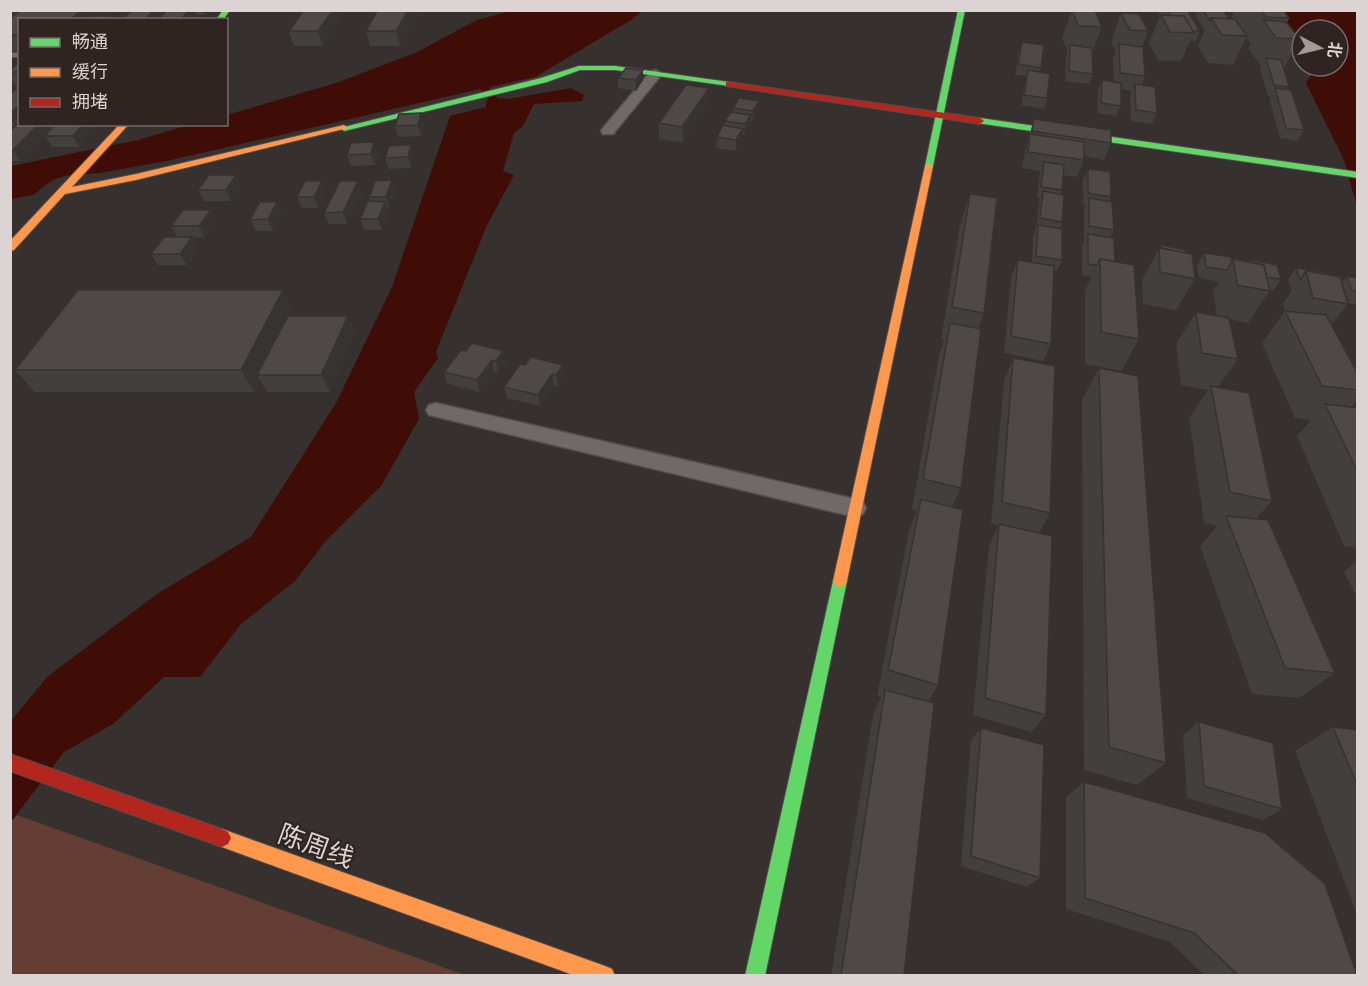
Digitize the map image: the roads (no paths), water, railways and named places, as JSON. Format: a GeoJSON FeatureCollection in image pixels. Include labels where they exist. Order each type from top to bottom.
{"type":"FeatureCollection","features":[{"type":"Feature","properties":{"kind":"street"},"geometry":{"type":"LineString","coordinates":[[755,975],[962,10]]}},
{"type":"Feature","properties":{"kind":"street"},"geometry":{"type":"LineString","coordinates":[[65,191],[136,177],[544,80],[571,68],[615,68],[1358,175]]}},
{"type":"Feature","properties":{"kind":"street"},"geometry":{"type":"LineString","coordinates":[[608,131],[656,74]]}},
{"type":"Feature","properties":{"kind":"street"},"geometry":{"type":"LineString","coordinates":[[10,248],[123,126]]}},
{"type":"Feature","properties":{"kind":"street"},"geometry":{"type":"LineString","coordinates":[[436,410],[855,508]]}},
{"type":"Feature","properties":{"kind":"street","name":"陈周线"},"geometry":{"type":"LineString","coordinates":[[10,762],[605,975]]}}]}
